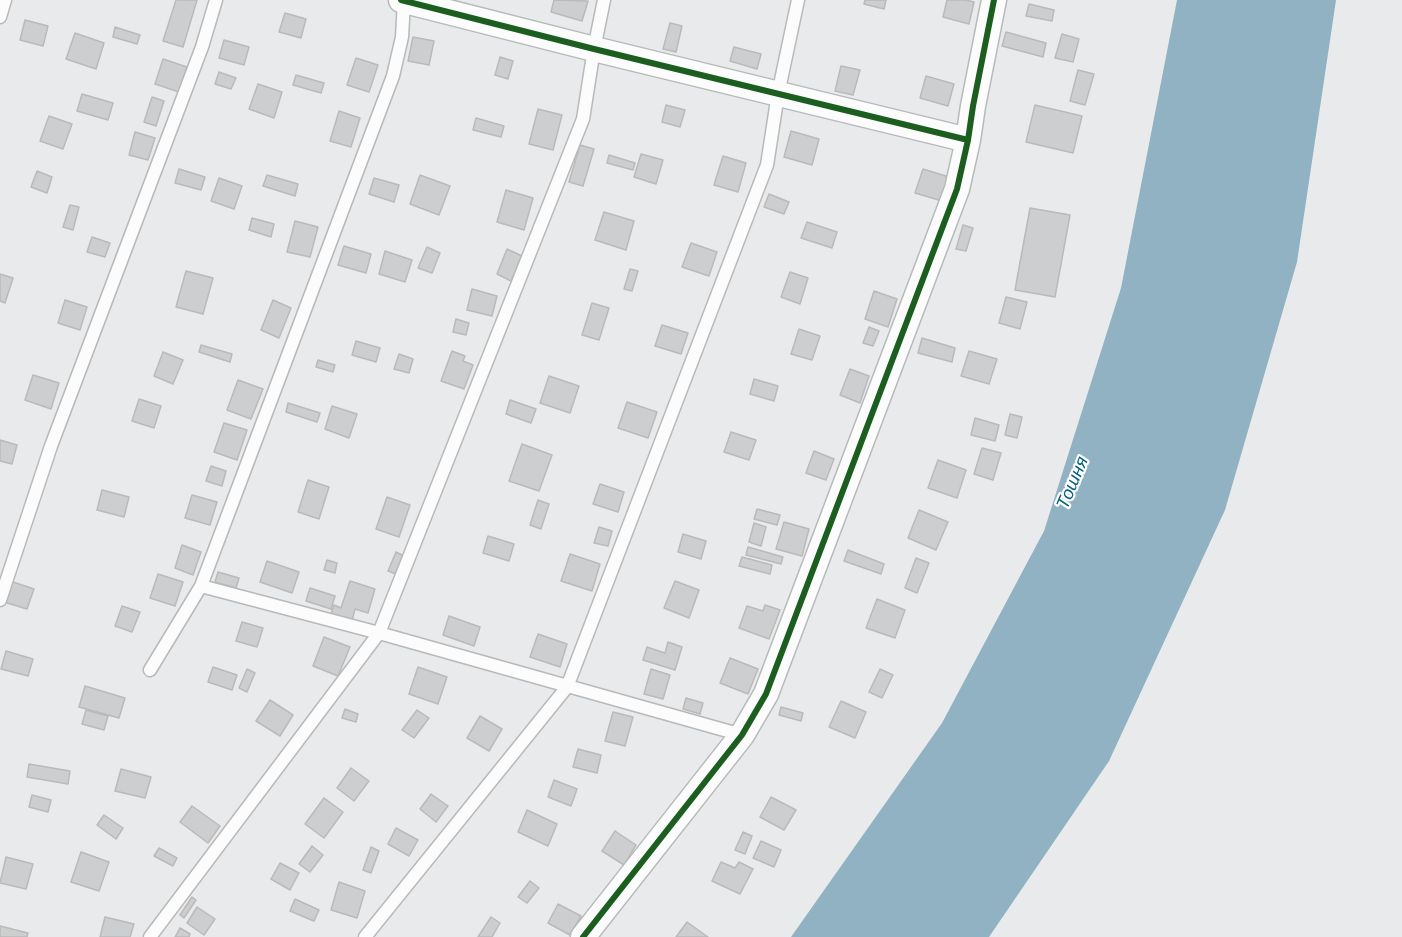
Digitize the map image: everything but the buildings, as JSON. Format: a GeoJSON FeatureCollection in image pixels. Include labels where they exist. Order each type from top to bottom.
{"type":"FeatureCollection","features":[{"type":"Feature","properties":{"kind":"street"},"geometry":{"type":"LineString","coordinates":[[403,0],[968,140]]}},
{"type":"Feature","properties":{"kind":"street"},"geometry":{"type":"LineString","coordinates":[[583,937],[742,735],[766,694],[957,189],[994,0]]}},
{"type":"Feature","properties":{"kind":"lane"},"geometry":{"type":"LineString","coordinates":[[0,17],[5,0]]}},
{"type":"Feature","properties":{"kind":"lane"},"geometry":{"type":"LineString","coordinates":[[0,600],[51,446],[202,47],[216,0]]}},
{"type":"Feature","properties":{"kind":"lane"},"geometry":{"type":"LineString","coordinates":[[150,670],[201,586],[393,76],[402,37],[403,0]]}},
{"type":"Feature","properties":{"kind":"lane"},"geometry":{"type":"LineString","coordinates":[[150,937],[378,633],[583,119],[604,0]]}},
{"type":"Feature","properties":{"kind":"lane"},"geometry":{"type":"LineString","coordinates":[[365,937],[567,687],[767,165],[778,94],[798,0]]}},
{"type":"Feature","properties":{"kind":"lane"},"geometry":{"type":"LineString","coordinates":[[201,586],[742,735]]}},
{"type":"Feature","properties":{"kind":"water","name":"Тошня"},"geometry":{"type":"Polygon","coordinates":[[[1177,0],[1336,0],[1297,262],[1225,510],[1109,761],[989,937],[791,937],[942,723],[1044,531],[1121,288],[1177,0]]]}},
{"type":"Feature","properties":{"kind":"cycle path"},"geometry":{"type":"LineString","coordinates":[[401,0],[968,140]]}},
{"type":"Feature","properties":{"kind":"cycle path"},"geometry":{"type":"LineString","coordinates":[[583,937],[742,735],[766,694],[957,189],[994,0]]}}]}
